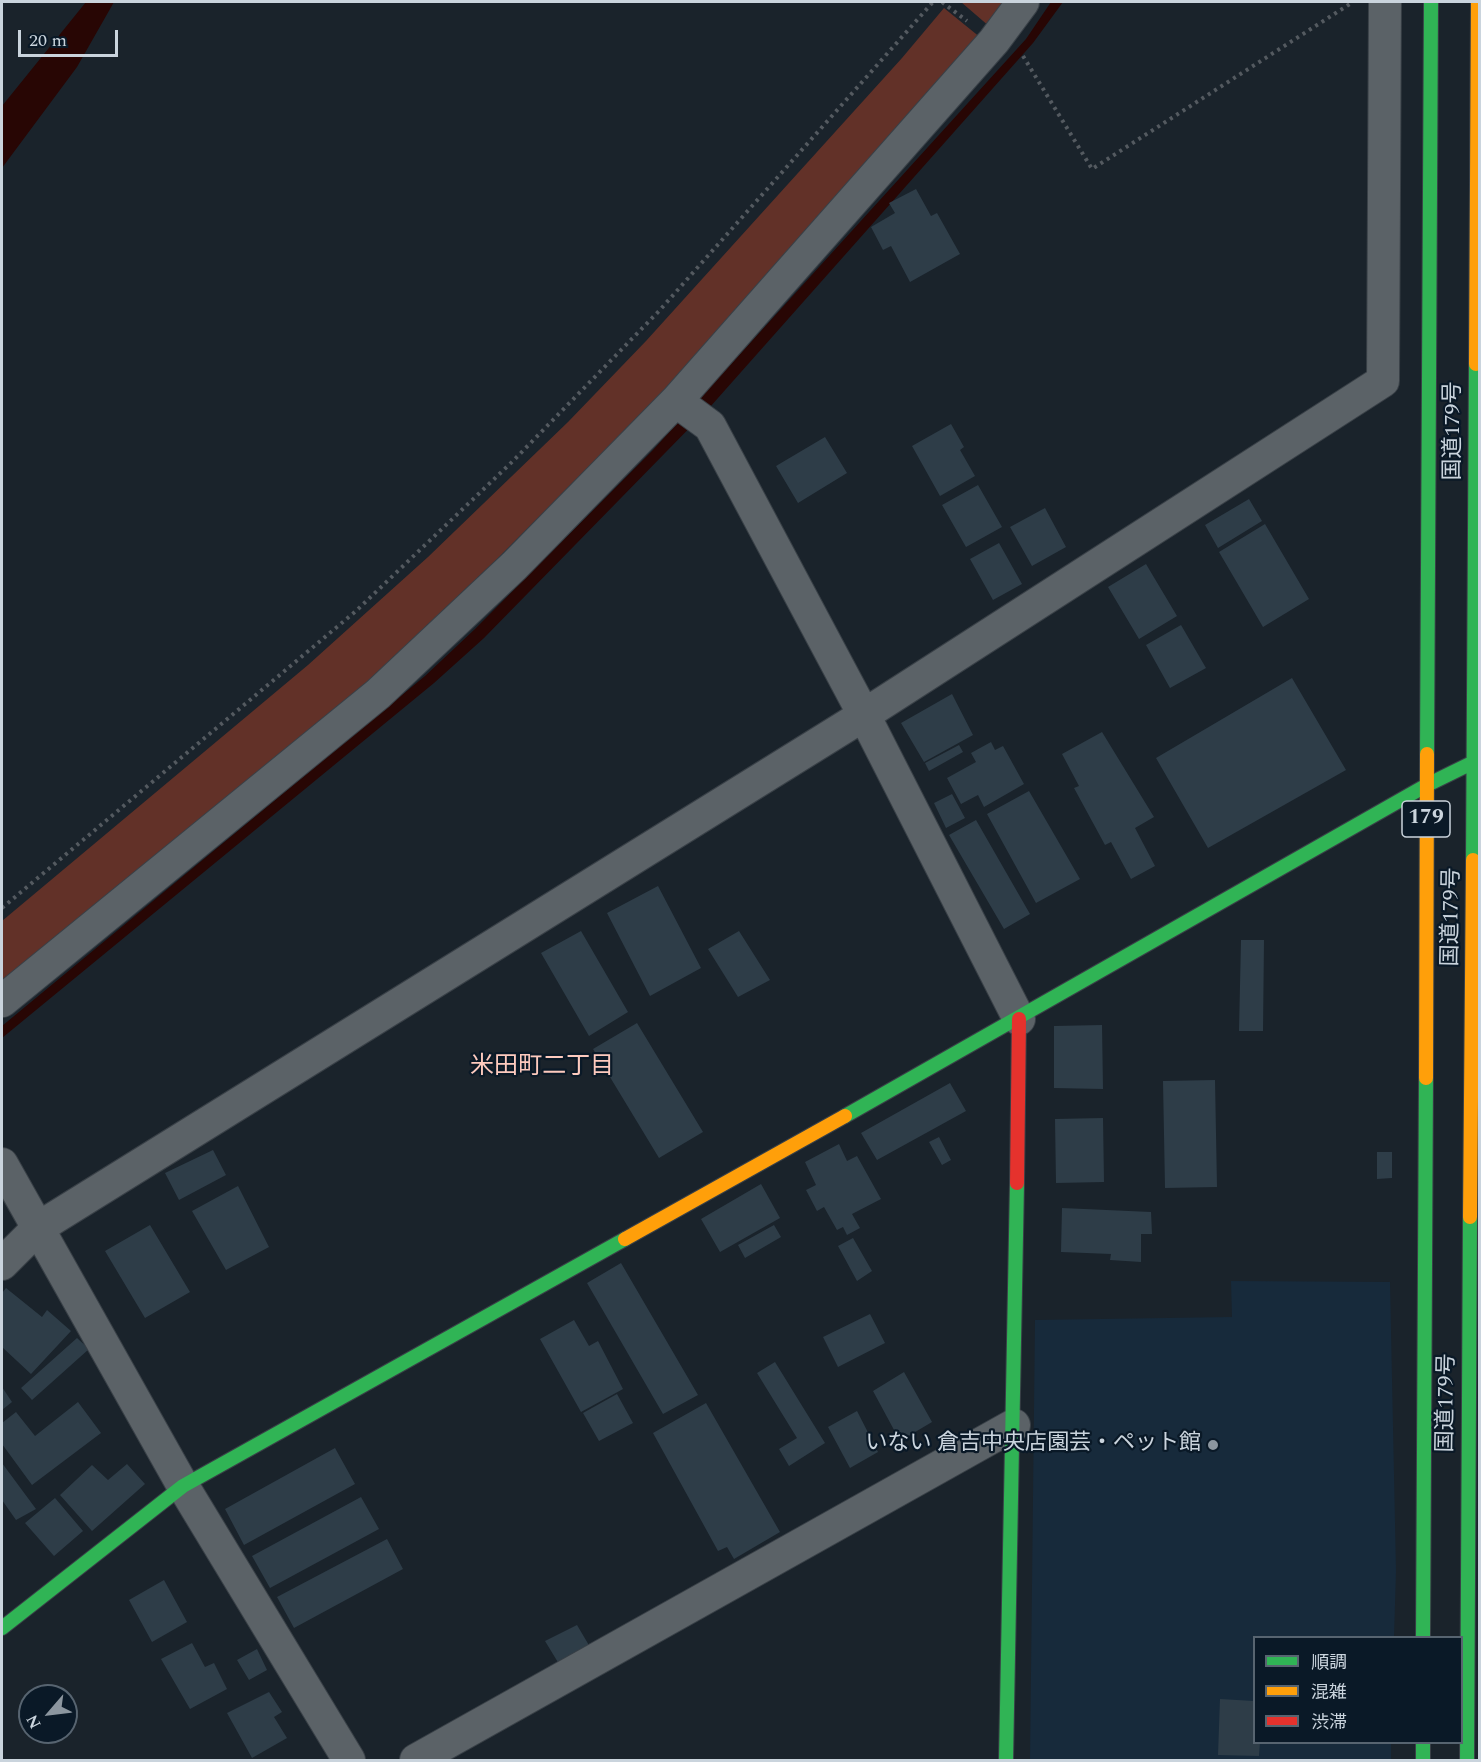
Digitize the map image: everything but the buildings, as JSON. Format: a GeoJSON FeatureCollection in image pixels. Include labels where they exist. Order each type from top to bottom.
{"type":"FeatureCollection","features":[{"type":"Feature","properties":{"kind":"main road","name":"国道179号"},"geometry":{"type":"LineString","coordinates":[[1423,1636],[1431,2]]}},
{"type":"Feature","properties":{"kind":"main road","name":"国道179号"},"geometry":{"type":"LineString","coordinates":[[1467,1761],[1477,760],[1479,2]]}},
{"type":"Feature","properties":{"kind":"main road"},"geometry":{"type":"LineString","coordinates":[[2,1628],[183,1486],[1019,1018],[1427,785],[1477,760]]}},
{"type":"Feature","properties":{"kind":"main road"},"geometry":{"type":"LineString","coordinates":[[1006,1761],[1014,1425],[1019,1018]]}},
{"type":"Feature","properties":{"kind":"main road"},"geometry":{"type":"LineString","coordinates":[[1423,1744],[1423,1761]]}},
{"type":"Feature","properties":{"kind":"street"},"geometry":{"type":"LineString","coordinates":[[2,1001],[378,694],[514,567],[676,401],[1001,32],[1023,2]]}},
{"type":"Feature","properties":{"kind":"street"},"geometry":{"type":"LineString","coordinates":[[2,1264],[38,1228],[864,715],[1383,381],[1385,2]]}},
{"type":"Feature","properties":{"kind":"street"},"geometry":{"type":"LineString","coordinates":[[676,401],[710,426],[864,715],[1019,1018]]}},
{"type":"Feature","properties":{"kind":"street"},"geometry":{"type":"LineString","coordinates":[[2,1164],[183,1486],[349,1761]]}},
{"type":"Feature","properties":{"kind":"street"},"geometry":{"type":"LineString","coordinates":[[416,1761],[1014,1425]]}},
{"type":"Feature","properties":{"kind":"path"},"geometry":{"type":"LineString","coordinates":[[2,908],[356,611],[513,461],[675,294],[933,2]]}},
{"type":"Feature","properties":{"kind":"path"},"geometry":{"type":"LineString","coordinates":[[1001,32],[1026,59],[1092,169],[1354,2]]}},
{"type":"Feature","properties":{"kind":"shaded area"},"geometry":{"type":"Polygon","coordinates":[[[86,2],[114,2],[77,67],[2,168],[2,106],[86,2]]]}},
{"type":"Feature","properties":{"kind":"shaded area"},"geometry":{"type":"Polygon","coordinates":[[[961,2],[1008,2],[990,27],[961,2]]]}},
{"type":"Feature","properties":{"kind":"shaded area"},"geometry":{"type":"Polygon","coordinates":[[[1051,2],[1063,2],[1033,43],[710,407],[484,638],[434,683],[2,1038],[2,1026],[425,676],[475,629],[653,450],[1026,39],[1051,2]]]}},
{"type":"Feature","properties":{"kind":"shaded area"},"geometry":{"type":"Polygon","coordinates":[[[944,8],[981,38],[667,388],[496,560],[359,690],[2,982],[2,921],[308,665],[428,557],[568,422],[646,341],[902,58],[944,8]]]}},
{"type":"Feature","properties":{"kind":"shaded area","name":"いない 倉吉中央店園芸・ペット館"},"geometry":{"type":"Polygon","coordinates":[[[1231,1281],[1390,1282],[1396,1571],[1394,1636],[1253,1636],[1253,1744],[1391,1744],[1391,1760],[1030,1760],[1035,1320],[1232,1317],[1231,1281]]]}},
{"type":"Feature","properties":{"kind":"traffic: fast"},"geometry":{"type":"LineString","coordinates":[[1427,754],[1431,2]]}},
{"type":"Feature","properties":{"kind":"traffic: fast"},"geometry":{"type":"LineString","coordinates":[[1473,860],[1476,364]]}},
{"type":"Feature","properties":{"kind":"traffic: fast"},"geometry":{"type":"LineString","coordinates":[[845,1116],[1427,785],[1480,759]]}},
{"type":"Feature","properties":{"kind":"traffic: fast"},"geometry":{"type":"LineString","coordinates":[[1423,1636],[1426,1078]]}},
{"type":"Feature","properties":{"kind":"traffic: fast"},"geometry":{"type":"LineString","coordinates":[[1006,1760],[1017,1183]]}},
{"type":"Feature","properties":{"kind":"traffic: fast"},"geometry":{"type":"LineString","coordinates":[[1467,1760],[1470,1217]]}},
{"type":"Feature","properties":{"kind":"traffic: fast"},"geometry":{"type":"LineString","coordinates":[[2,1628],[183,1486],[625,1239]]}},
{"type":"Feature","properties":{"kind":"traffic: fast"},"geometry":{"type":"LineString","coordinates":[[1423,1744],[1423,1760]]}},
{"type":"Feature","properties":{"kind":"traffic: slow"},"geometry":{"type":"LineString","coordinates":[[1476,364],[1478,2]]}},
{"type":"Feature","properties":{"kind":"traffic: slow"},"geometry":{"type":"LineString","coordinates":[[1426,1078],[1427,754]]}},
{"type":"Feature","properties":{"kind":"traffic: slow"},"geometry":{"type":"LineString","coordinates":[[1470,1217],[1473,860]]}},
{"type":"Feature","properties":{"kind":"traffic: slow"},"geometry":{"type":"LineString","coordinates":[[625,1239],[845,1116]]}},
{"type":"Feature","properties":{"kind":"traffic: jam"},"geometry":{"type":"LineString","coordinates":[[1017,1183],[1019,1019]]}},
{"type":"Feature","properties":{"kind":"place","name":"いない 倉吉中央店園芸・ペット館"},"geometry":{"type":"Point","coordinates":[1213,1445]}},
{"type":"Feature","properties":{"kind":"district","name":"米田町二丁目"},"geometry":{"type":"Point","coordinates":[542,1068]}}]}
